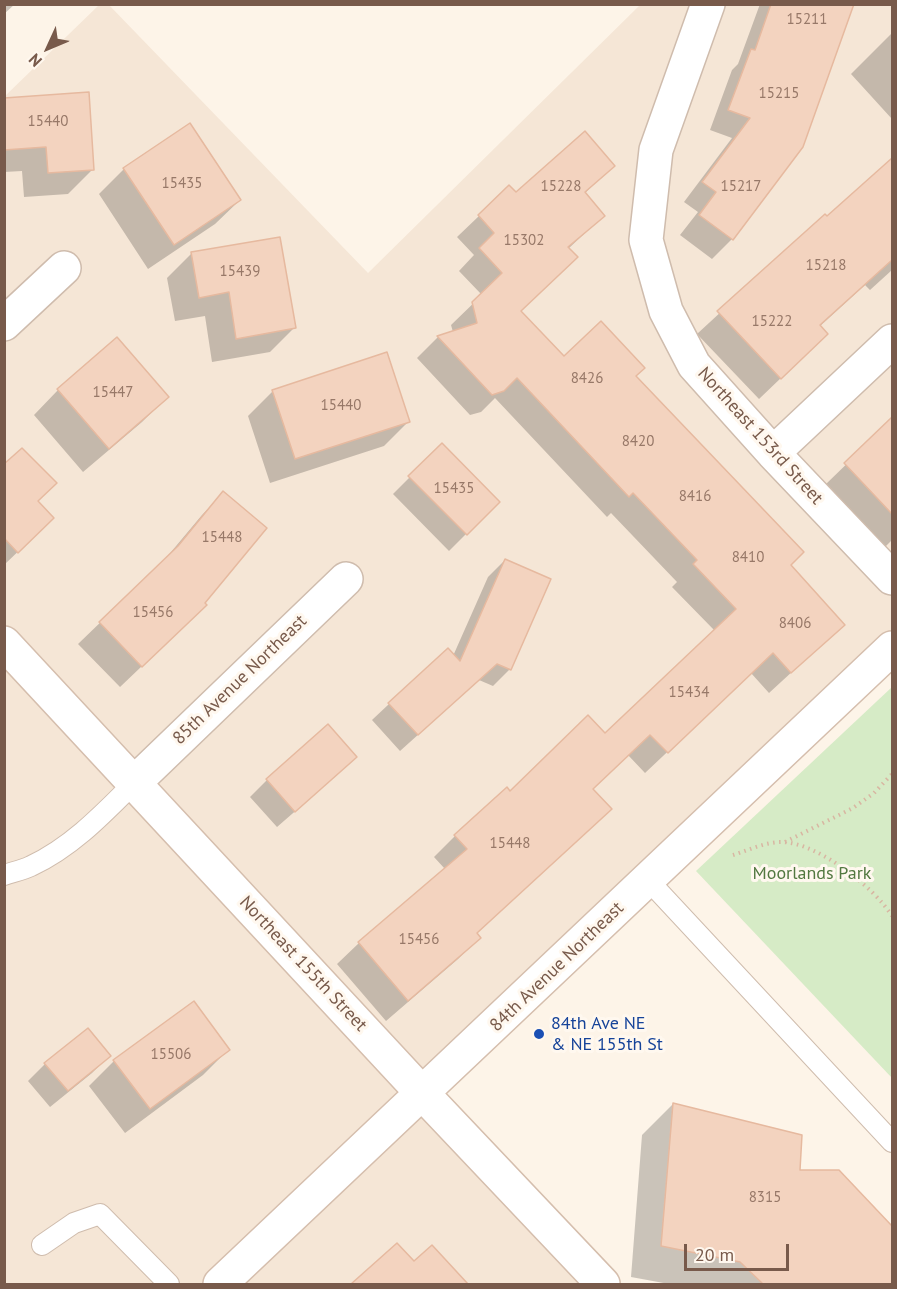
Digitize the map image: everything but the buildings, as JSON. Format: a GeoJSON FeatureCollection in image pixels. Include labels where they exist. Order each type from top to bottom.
{"type":"FeatureCollection","features":[{"type":"Feature","properties":{"kind":"street","name":"Northeast 153rd Street"},"geometry":{"type":"LineString","coordinates":[[708,4],[656,150],[645,240],[666,311],[694,365],[773,453],[892,578]]}},
{"type":"Feature","properties":{"kind":"street"},"geometry":{"type":"LineString","coordinates":[[4,324],[64,268]]}},
{"type":"Feature","properties":{"kind":"street"},"geometry":{"type":"LineString","coordinates":[[773,453],[892,341]]}},
{"type":"Feature","properties":{"kind":"street","name":"85th Avenue Northeast"},"geometry":{"type":"LineString","coordinates":[[135,782],[346,579]]}},
{"type":"Feature","properties":{"kind":"street","name":"Northeast 155th Street"},"geometry":{"type":"LineString","coordinates":[[4,643],[603,1284]]}},
{"type":"Feature","properties":{"kind":"street","name":"84th Avenue Northeast"},"geometry":{"type":"LineString","coordinates":[[220,1284],[892,648]]}},
{"type":"Feature","properties":{"kind":"lane"},"geometry":{"type":"LineString","coordinates":[[4,875],[31,866],[65,846],[97,820],[135,782]]}},
{"type":"Feature","properties":{"kind":"lane"},"geometry":{"type":"LineString","coordinates":[[648,880],[892,1142]]}},
{"type":"Feature","properties":{"kind":"lane"},"geometry":{"type":"LineString","coordinates":[[42,1245],[74,1223],[100,1214],[169,1284]]}},
{"type":"Feature","properties":{"kind":"path"},"geometry":{"type":"LineString","coordinates":[[733,855],[763,845],[784,842],[853,808],[874,793],[892,774]]}},
{"type":"Feature","properties":{"kind":"path"},"geometry":{"type":"LineString","coordinates":[[784,842],[815,851],[835,863],[873,892],[892,916]]}},
{"type":"Feature","properties":{"kind":"shaded area"},"geometry":{"type":"Polygon","coordinates":[[[99,5],[109,5],[368,273],[640,5],[892,5],[892,648],[424,1094],[603,1284],[5,1284],[5,96],[99,5]]]}},
{"type":"Feature","properties":{"kind":"green space","name":"Moorlands Park"},"geometry":{"type":"Polygon","coordinates":[[[892,687],[892,1078],[696,871],[892,687]]]}},
{"type":"Feature","properties":{"kind":"place","name":"84th Ave NE & NE 155th St"},"geometry":{"type":"Point","coordinates":[539,1034]}}]}
